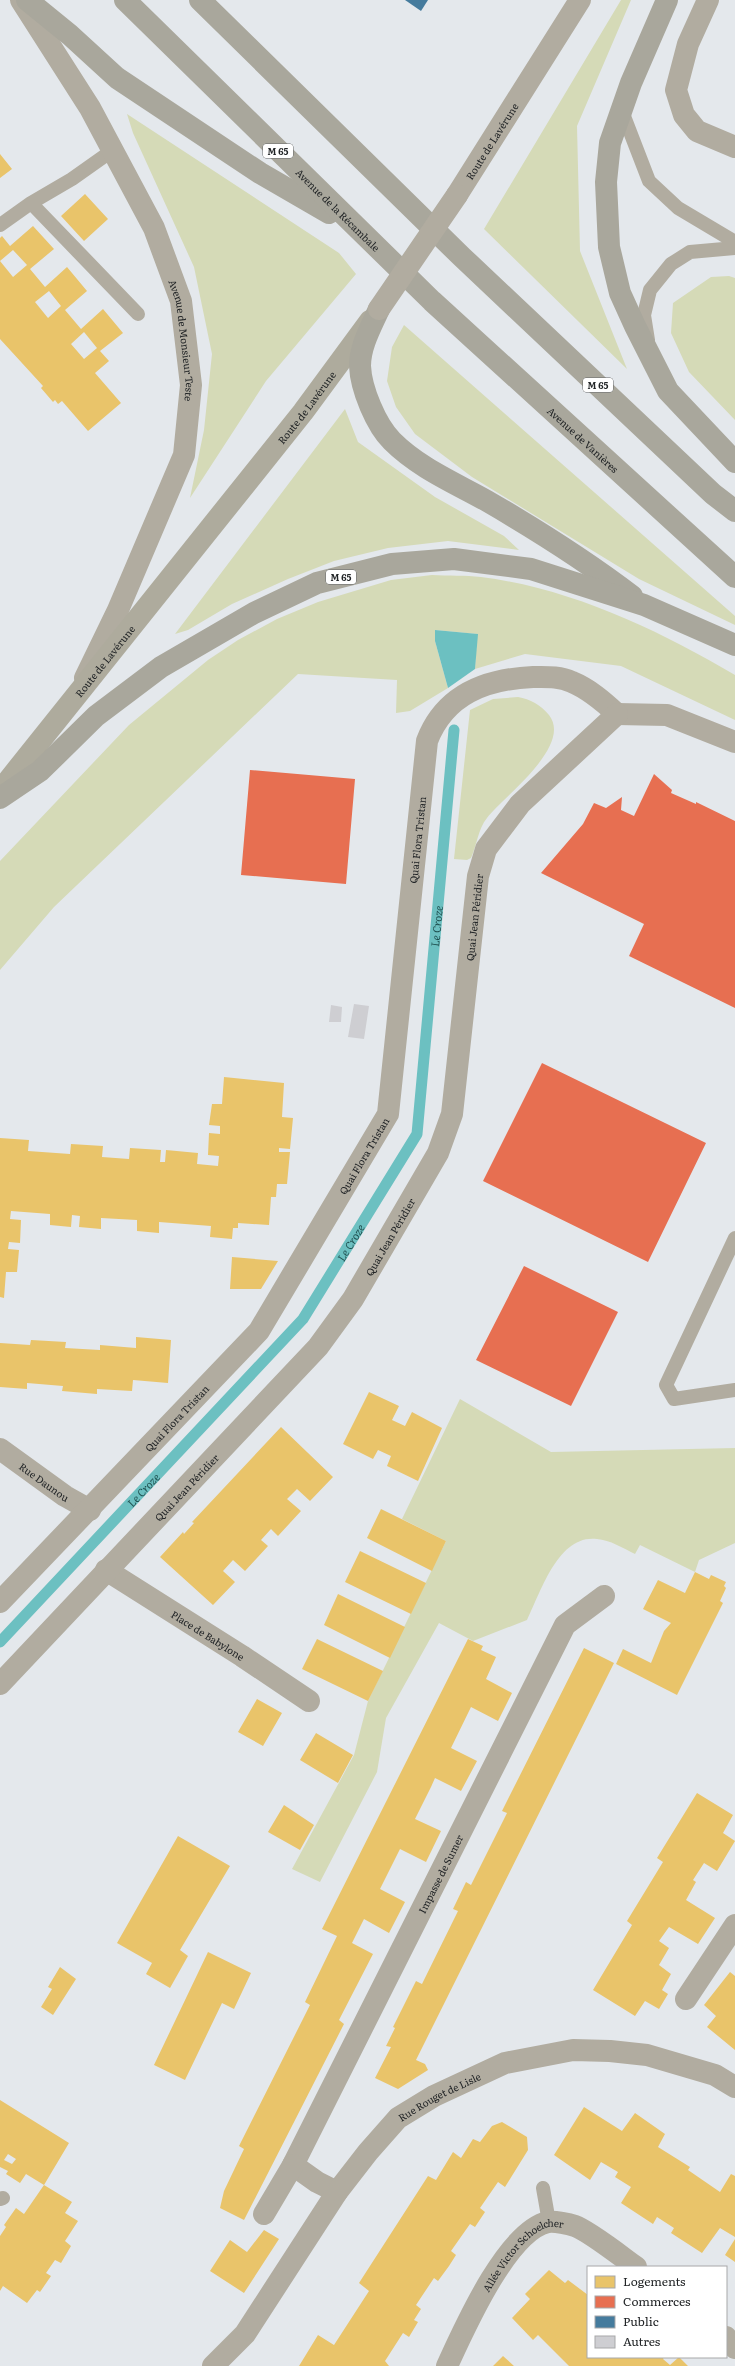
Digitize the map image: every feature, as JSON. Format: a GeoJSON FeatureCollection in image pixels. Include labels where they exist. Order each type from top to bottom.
{"type":"FeatureCollection","features":[{"type":"Feature","properties":{"kind":"main road"},"geometry":{"type":"LineString","coordinates":[[27,0],[70,35],[117,78],[260,172],[358,230]]}},
{"type":"Feature","properties":{"kind":"main road","name":"Avenue de la Récambale"},"geometry":{"type":"LineString","coordinates":[[125,0],[432,301]]}},
{"type":"Feature","properties":{"kind":"main road","name":"M 65"},"geometry":{"type":"LineString","coordinates":[[200,0],[462,257],[713,494],[735,511]]}},
{"type":"Feature","properties":{"kind":"main road"},"geometry":{"type":"LineString","coordinates":[[667,0],[631,83],[610,143],[606,182],[609,247],[620,293],[668,391],[735,462]]}},
{"type":"Feature","properties":{"kind":"main road","name":"Avenue de Vanières"},"geometry":{"type":"LineString","coordinates":[[432,301],[735,577]]}},
{"type":"Feature","properties":{"kind":"main road","name":"M 65"},"geometry":{"type":"LineString","coordinates":[[379,309],[364,344],[360,366],[364,386],[372,409],[392,440],[431,471],[486,501],[589,564],[644,606]]}},
{"type":"Feature","properties":{"kind":"main road","name":"Route de Lavérune"},"geometry":{"type":"LineString","coordinates":[[0,791],[302,412],[379,309]]}},
{"type":"Feature","properties":{"kind":"main road","name":"M 65"},"geometry":{"type":"LineString","coordinates":[[0,798],[40,771],[96,716],[161,667],[254,613],[317,583],[392,564],[454,559],[531,569],[644,606],[735,645]]}},
{"type":"Feature","properties":{"kind":"street","name":"Avenue de Monsieur Teste"},"geometry":{"type":"LineString","coordinates":[[21,0],[90,108],[154,228],[181,301],[191,385],[184,455],[121,603],[75,698]]}},
{"type":"Feature","properties":{"kind":"street","name":"Route de Lavérune"},"geometry":{"type":"LineString","coordinates":[[379,309],[457,195],[580,0]]}},
{"type":"Feature","properties":{"kind":"street"},"geometry":{"type":"LineString","coordinates":[[708,0],[688,44],[676,90],[684,115],[697,131],[735,147]]}},
{"type":"Feature","properties":{"kind":"street","name":"Quai Flora Tristan"},"geometry":{"type":"LineString","coordinates":[[0,1602],[90,1510],[259,1331],[388,1114],[427,741],[442,712],[455,700],[476,688],[502,679],[553,676],[571,681],[588,690],[617,714]]}},
{"type":"Feature","properties":{"kind":"street"},"geometry":{"type":"LineString","coordinates":[[617,714],[666,714],[735,742]]}},
{"type":"Feature","properties":{"kind":"street","name":"Quai Jean Péridier"},"geometry":{"type":"LineString","coordinates":[[0,1684],[318,1347],[352,1299],[438,1153],[452,1114],[478,876],[486,849],[520,804],[617,714]]}},
{"type":"Feature","properties":{"kind":"street","name":"Rue Daunou"},"geometry":{"type":"LineString","coordinates":[[0,1449],[65,1496],[90,1510]]}},
{"type":"Feature","properties":{"kind":"street","name":"Place de Babylone"},"geometry":{"type":"LineString","coordinates":[[106,1570],[242,1656],[309,1701]]}},
{"type":"Feature","properties":{"kind":"street","name":"Impasse de Sumer"},"geometry":{"type":"LineString","coordinates":[[264,2214],[293,2165],[565,1625],[604,1596]]}},
{"type":"Feature","properties":{"kind":"street"},"geometry":{"type":"LineString","coordinates":[[686,1999],[735,1925]]}},
{"type":"Feature","properties":{"kind":"street","name":"Rue Rouget de Lisle"},"geometry":{"type":"LineString","coordinates":[[213,2366],[245,2334],[337,2192],[368,2152],[398,2118],[434,2096],[505,2062],[573,2050],[610,2051],[647,2055],[684,2064],[715,2076],[735,2087]]}},
{"type":"Feature","properties":{"kind":"street"},"geometry":{"type":"LineString","coordinates":[[293,2165],[317,2182],[337,2192]]}},
{"type":"Feature","properties":{"kind":"street","name":"Allée Victor Schoelcher"},"geometry":{"type":"LineString","coordinates":[[447,2366],[474,2306],[514,2247],[529,2231],[549,2222],[576,2226],[635,2266]]}},
{"type":"Feature","properties":{"kind":"street","name":"Rue Rouget de Lisle"},"geometry":{"type":"LineString","coordinates":[[235,2366],[245,2334]]}},
{"type":"Feature","properties":{"kind":"street"},"geometry":{"type":"LineString","coordinates":[[727,2337],[735,2348]]}},
{"type":"Feature","properties":{"kind":"lane"},"geometry":{"type":"LineString","coordinates":[[622,111],[649,181],[678,208],[735,242]]}},
{"type":"Feature","properties":{"kind":"lane"},"geometry":{"type":"LineString","coordinates":[[0,225],[31,203],[72,179],[113,150]]}},
{"type":"Feature","properties":{"kind":"lane"},"geometry":{"type":"LineString","coordinates":[[31,203],[138,314]]}},
{"type":"Feature","properties":{"kind":"lane"},"geometry":{"type":"LineString","coordinates":[[650,354],[644,314],[650,290],[671,264],[690,252],[735,248]]}},
{"type":"Feature","properties":{"kind":"lane"},"geometry":{"type":"LineString","coordinates":[[735,1238],[666,1385],[674,1399],[735,1390]]}},
{"type":"Feature","properties":{"kind":"lane"},"geometry":{"type":"LineString","coordinates":[[543,2188],[549,2222]]}},
{"type":"Feature","properties":{"kind":"green space"},"geometry":{"type":"Polygon","coordinates":[[[621,0],[631,0],[577,126],[580,251],[627,369],[484,229],[621,0]]]}},
{"type":"Feature","properties":{"kind":"green space"},"geometry":{"type":"Polygon","coordinates":[[[127,114],[339,253],[356,274],[266,381],[190,498],[204,430],[212,354],[194,267],[133,133],[127,114]]]}},
{"type":"Feature","properties":{"kind":"green space"},"geometry":{"type":"Polygon","coordinates":[[[729,276],[735,278],[735,420],[689,372],[671,333],[673,303],[711,277],[729,276]]]}},
{"type":"Feature","properties":{"kind":"green space"},"geometry":{"type":"Polygon","coordinates":[[[404,325],[735,616],[735,625],[639,579],[472,477],[415,434],[396,407],[387,381],[392,347],[404,325]]]}},
{"type":"Feature","properties":{"kind":"green space"},"geometry":{"type":"Polygon","coordinates":[[[345,409],[358,442],[435,497],[504,536],[519,550],[448,541],[388,548],[334,561],[288,579],[232,604],[188,630],[175,634],[345,409]]]}},
{"type":"Feature","properties":{"kind":"green space"},"geometry":{"type":"Polygon","coordinates":[[[432,575],[481,577],[548,591],[613,613],[645,627],[706,658],[735,675],[735,720],[621,666],[525,654],[475,669],[477,634],[435,630],[435,641],[448,688],[410,711],[396,713],[397,680],[298,674],[54,907],[0,970],[0,861],[129,725],[208,660],[238,640],[277,619],[318,602],[391,580],[432,575]]]}},
{"type":"Feature","properties":{"kind":"green space"},"geometry":{"type":"Polygon","coordinates":[[[518,697],[535,703],[549,715],[554,727],[552,741],[533,770],[484,822],[471,858],[467,860],[454,859],[470,710],[493,699],[518,697]]]}},
{"type":"Feature","properties":{"kind":"green space"},"geometry":{"type":"Polygon","coordinates":[[[460,1399],[551,1452],[735,1448],[735,1543],[699,1560],[695,1572],[640,1545],[635,1554],[607,1541],[597,1539],[583,1540],[572,1546],[561,1555],[545,1581],[527,1620],[473,1641],[439,1623],[386,1718],[377,1772],[320,1882],[292,1869],[354,1755],[368,1701],[446,1541],[402,1519],[460,1399]]]}},
{"type":"Feature","properties":{"kind":"water"},"geometry":{"type":"Polygon","coordinates":[[[435,630],[478,634],[475,669],[448,688],[435,641],[435,630]]]}},
{"type":"Feature","properties":{"kind":"building: Logements"},"geometry":{"type":"Polygon","coordinates":[[[0,154],[12,169],[0,178],[0,154]]]}},
{"type":"Feature","properties":{"kind":"building: Logements"},"geometry":{"type":"Polygon","coordinates":[[[85,194],[108,219],[84,241],[61,216],[85,194]]]}},
{"type":"Feature","properties":{"kind":"building: Logements"},"geometry":{"type":"Polygon","coordinates":[[[33,226],[54,249],[30,269],[45,287],[67,267],[87,291],[65,310],[81,329],[103,309],[123,333],[100,351],[109,361],[95,373],[121,403],[88,431],[62,401],[58,404],[55,400],[53,402],[41,388],[43,386],[0,339],[0,261],[0,238],[2,236],[10,246],[33,226]],[[13,250],[0,261],[13,277],[27,265],[13,250]],[[49,291],[35,302],[48,318],[61,306],[49,291]],[[84,332],[71,344],[84,359],[97,348],[84,332]]]}},
{"type":"Feature","properties":{"kind":"building: Logements"},"geometry":{"type":"Polygon","coordinates":[[[224,1077],[284,1083],[282,1117],[293,1118],[290,1149],[279,1148],[279,1152],[290,1152],[287,1184],[277,1184],[276,1197],[271,1197],[269,1225],[238,1223],[238,1228],[233,1228],[232,1239],[210,1237],[211,1226],[159,1222],[159,1233],[137,1231],[137,1220],[101,1218],[101,1229],[79,1227],[80,1216],[72,1215],[71,1227],[50,1225],[50,1214],[11,1211],[10,1219],[21,1220],[20,1243],[9,1242],[8,1249],[19,1250],[17,1272],[6,1272],[4,1298],[0,1297],[0,1138],[29,1140],[28,1151],[70,1154],[71,1144],[103,1146],[102,1157],[129,1159],[130,1148],[161,1150],[160,1162],[165,1162],[166,1150],[198,1153],[197,1164],[218,1166],[219,1156],[208,1155],[209,1133],[220,1134],[220,1126],[209,1125],[212,1104],[222,1104],[224,1077]]]}},
{"type":"Feature","properties":{"kind":"building: Logements"},"geometry":{"type":"Polygon","coordinates":[[[232,1257],[278,1261],[261,1289],[230,1289],[232,1257]]]}},
{"type":"Feature","properties":{"kind":"building: Logements"},"geometry":{"type":"Polygon","coordinates":[[[136,1337],[171,1340],[168,1383],[133,1380],[132,1391],[97,1389],[97,1394],[62,1391],[63,1386],[27,1383],[27,1389],[0,1387],[0,1343],[30,1345],[31,1340],[66,1342],[65,1348],[100,1350],[100,1345],[136,1348],[136,1337]]]}},
{"type":"Feature","properties":{"kind":"building: Logements"},"geometry":{"type":"Polygon","coordinates":[[[369,1392],[399,1406],[392,1420],[405,1426],[412,1412],[442,1428],[418,1481],[387,1466],[391,1456],[378,1450],[373,1459],[343,1444],[369,1392]]]}},
{"type":"Feature","properties":{"kind":"building: Logements"},"geometry":{"type":"Polygon","coordinates":[[[281,1427],[333,1477],[310,1501],[297,1489],[287,1499],[301,1511],[278,1536],[271,1529],[261,1540],[268,1546],[245,1571],[233,1560],[223,1571],[235,1582],[213,1605],[160,1557],[183,1532],[184,1534],[194,1523],[192,1522],[281,1427]]]}},
{"type":"Feature","properties":{"kind":"building: Logements"},"geometry":{"type":"Polygon","coordinates":[[[381,1509],[446,1541],[432,1571],[367,1538],[381,1509]]]}},
{"type":"Feature","properties":{"kind":"building: Logements"},"geometry":{"type":"Polygon","coordinates":[[[360,1551],[426,1583],[411,1614],[345,1582],[360,1551]]]}},
{"type":"Feature","properties":{"kind":"building: Logements"},"geometry":{"type":"Polygon","coordinates":[[[695,1572],[709,1579],[711,1575],[726,1582],[724,1586],[726,1588],[720,1601],[723,1603],[677,1695],[616,1664],[623,1649],[651,1663],[664,1631],[671,1623],[643,1609],[658,1580],[685,1593],[695,1572]]]}},
{"type":"Feature","properties":{"kind":"building: Logements"},"geometry":{"type":"Polygon","coordinates":[[[338,1594],[405,1627],[390,1658],[324,1625],[338,1594]]]}},
{"type":"Feature","properties":{"kind":"building: Logements"},"geometry":{"type":"Polygon","coordinates":[[[317,1639],[383,1671],[368,1701],[302,1669],[317,1639]]]}},
{"type":"Feature","properties":{"kind":"building: Logements"},"geometry":{"type":"Polygon","coordinates":[[[468,1639],[483,1646],[481,1650],[496,1657],[486,1679],[512,1693],[498,1721],[471,1707],[451,1748],[477,1761],[461,1791],[435,1778],[415,1819],[441,1831],[426,1862],[400,1849],[380,1889],[405,1902],[389,1933],[364,1919],[352,1943],[373,1954],[339,2020],[344,2024],[244,2220],[220,2208],[224,2191],[244,2149],[239,2146],[310,2005],[305,2002],[337,1936],[322,1929],[468,1639]]]}},
{"type":"Feature","properties":{"kind":"building: Logements"},"geometry":{"type":"Polygon","coordinates":[[[584,1648],[614,1663],[416,2060],[425,2064],[428,2070],[398,2089],[375,2078],[391,2047],[386,2046],[395,2028],[393,2027],[416,1981],[422,1984],[458,1911],[453,1909],[466,1882],[471,1885],[507,1813],[502,1811],[584,1648]]]}},
{"type":"Feature","properties":{"kind":"building: Logements"},"geometry":{"type":"Polygon","coordinates":[[[257,1699],[282,1713],[263,1746],[238,1732],[257,1699]]]}},
{"type":"Feature","properties":{"kind":"building: Logements"},"geometry":{"type":"Polygon","coordinates":[[[316,1733],[353,1755],[338,1783],[300,1760],[316,1733]]]}},
{"type":"Feature","properties":{"kind":"building: Logements"},"geometry":{"type":"Polygon","coordinates":[[[697,1793],[733,1815],[723,1833],[735,1841],[717,1871],[704,1863],[693,1880],[696,1882],[686,1900],[715,1918],[698,1944],[669,1927],[659,1941],[669,1948],[659,1965],[671,1974],[662,1990],[668,1994],[659,2009],[645,2001],[635,2016],[593,1990],[632,1925],[627,1921],[663,1862],[657,1858],[697,1793]]]}},
{"type":"Feature","properties":{"kind":"building: Logements"},"geometry":{"type":"Polygon","coordinates":[[[284,1805],[314,1825],[300,1850],[268,1832],[284,1805]]]}},
{"type":"Feature","properties":{"kind":"building: Logements"},"geometry":{"type":"Polygon","coordinates":[[[178,1836],[230,1866],[180,1950],[188,1956],[170,1988],[146,1974],[152,1963],[117,1943],[178,1836]]]}},
{"type":"Feature","properties":{"kind":"building: Logements"},"geometry":{"type":"Polygon","coordinates":[[[208,1952],[251,1973],[234,2009],[222,2003],[185,2080],[154,2065],[208,1952]]]}},
{"type":"Feature","properties":{"kind":"building: Logements"},"geometry":{"type":"Polygon","coordinates":[[[60,1967],[76,1979],[53,2015],[41,2007],[52,1989],[48,1987],[60,1967]]]}},
{"type":"Feature","properties":{"kind":"building: Logements"},"geometry":{"type":"Polygon","coordinates":[[[730,1972],[735,1976],[735,2050],[707,2027],[716,2016],[704,2005],[730,1972]]]}},
{"type":"Feature","properties":{"kind":"building: Logements"},"geometry":{"type":"Polygon","coordinates":[[[0,2100],[69,2143],[44,2185],[26,2174],[20,2183],[6,2174],[8,2171],[0,2167],[0,2100]],[[8,2154],[4,2160],[12,2164],[16,2159],[8,2154]]]}},
{"type":"Feature","properties":{"kind":"building: Logements"},"geometry":{"type":"Polygon","coordinates":[[[584,2107],[622,2131],[635,2113],[665,2134],[658,2147],[690,2167],[688,2170],[720,2192],[731,2174],[735,2176],[735,2237],[720,2228],[702,2253],[671,2233],[674,2228],[657,2217],[653,2224],[621,2203],[631,2187],[615,2177],[618,2172],[601,2162],[590,2180],[554,2155],[584,2107]]]}},
{"type":"Feature","properties":{"kind":"building: Logements"},"geometry":{"type":"Polygon","coordinates":[[[502,2122],[527,2137],[528,2150],[505,2187],[498,2182],[480,2208],[485,2212],[475,2227],[470,2224],[451,2251],[456,2255],[449,2266],[438,2281],[434,2278],[416,2305],[421,2309],[414,2320],[418,2322],[409,2337],[403,2333],[385,2361],[389,2366],[299,2366],[318,2335],[334,2345],[369,2291],[359,2283],[428,2176],[436,2180],[453,2152],[461,2158],[473,2139],[480,2142],[492,2126],[502,2122]]]}},
{"type":"Feature","properties":{"kind":"building: Logements"},"geometry":{"type":"Polygon","coordinates":[[[44,2185],[72,2202],[65,2213],[78,2221],[65,2241],[71,2246],[61,2263],[55,2260],[46,2273],[51,2276],[40,2292],[37,2290],[27,2303],[3,2286],[0,2291],[0,2236],[6,2227],[4,2225],[16,2208],[24,2214],[44,2185]]]}},
{"type":"Feature","properties":{"kind":"building: Logements"},"geometry":{"type":"Polygon","coordinates":[[[264,2230],[279,2239],[244,2293],[210,2271],[230,2240],[247,2252],[264,2230]]]}},
{"type":"Feature","properties":{"kind":"building: Logements"},"geometry":{"type":"Polygon","coordinates":[[[735,2239],[735,2262],[725,2255],[735,2239]]]}},
{"type":"Feature","properties":{"kind":"building: Logements"},"geometry":{"type":"Polygon","coordinates":[[[549,2270],[565,2283],[568,2280],[587,2294],[587,2358],[664,2358],[670,2365],[678,2358],[680,2358],[688,2366],[569,2366],[538,2335],[533,2340],[512,2318],[530,2299],[525,2294],[549,2270]]]}},
{"type":"Feature","properties":{"kind":"building: Logements"},"geometry":{"type":"Polygon","coordinates":[[[503,2356],[514,2366],[493,2366],[503,2356]]]}},
{"type":"Feature","properties":{"kind":"building: Commerces"},"geometry":{"type":"Polygon","coordinates":[[[250,770],[355,779],[346,884],[241,875],[250,770]]]}},
{"type":"Feature","properties":{"kind":"building: Commerces"},"geometry":{"type":"Polygon","coordinates":[[[654,774],[672,790],[671,793],[696,804],[696,802],[735,821],[735,1008],[629,956],[644,924],[541,873],[583,824],[594,803],[606,808],[622,797],[621,810],[634,816],[654,774]]]}},
{"type":"Feature","properties":{"kind":"building: Commerces"},"geometry":{"type":"Polygon","coordinates":[[[542,1063],[706,1143],[648,1262],[483,1181],[542,1063]]]}},
{"type":"Feature","properties":{"kind":"building: Commerces"},"geometry":{"type":"Polygon","coordinates":[[[524,1266],[618,1312],[571,1406],[476,1360],[524,1266]]]}},
{"type":"Feature","properties":{"kind":"building: Public"},"geometry":{"type":"Polygon","coordinates":[[[405,0],[428,0],[421,11],[405,0]]]}},
{"type":"Feature","properties":{"kind":"building: Autres"},"geometry":{"type":"Polygon","coordinates":[[[354,1004],[369,1006],[364,1039],[348,1037],[354,1004]]]}},
{"type":"Feature","properties":{"kind":"building: Autres"},"geometry":{"type":"Polygon","coordinates":[[[331,1005],[342,1007],[341,1022],[329,1022],[331,1005]]]}},
{"type":"Feature","properties":{"kind":"waterway","name":"Le Croze"},"geometry":{"type":"LineString","coordinates":[[0,1642],[303,1319],[417,1134],[454,730]]}}]}
